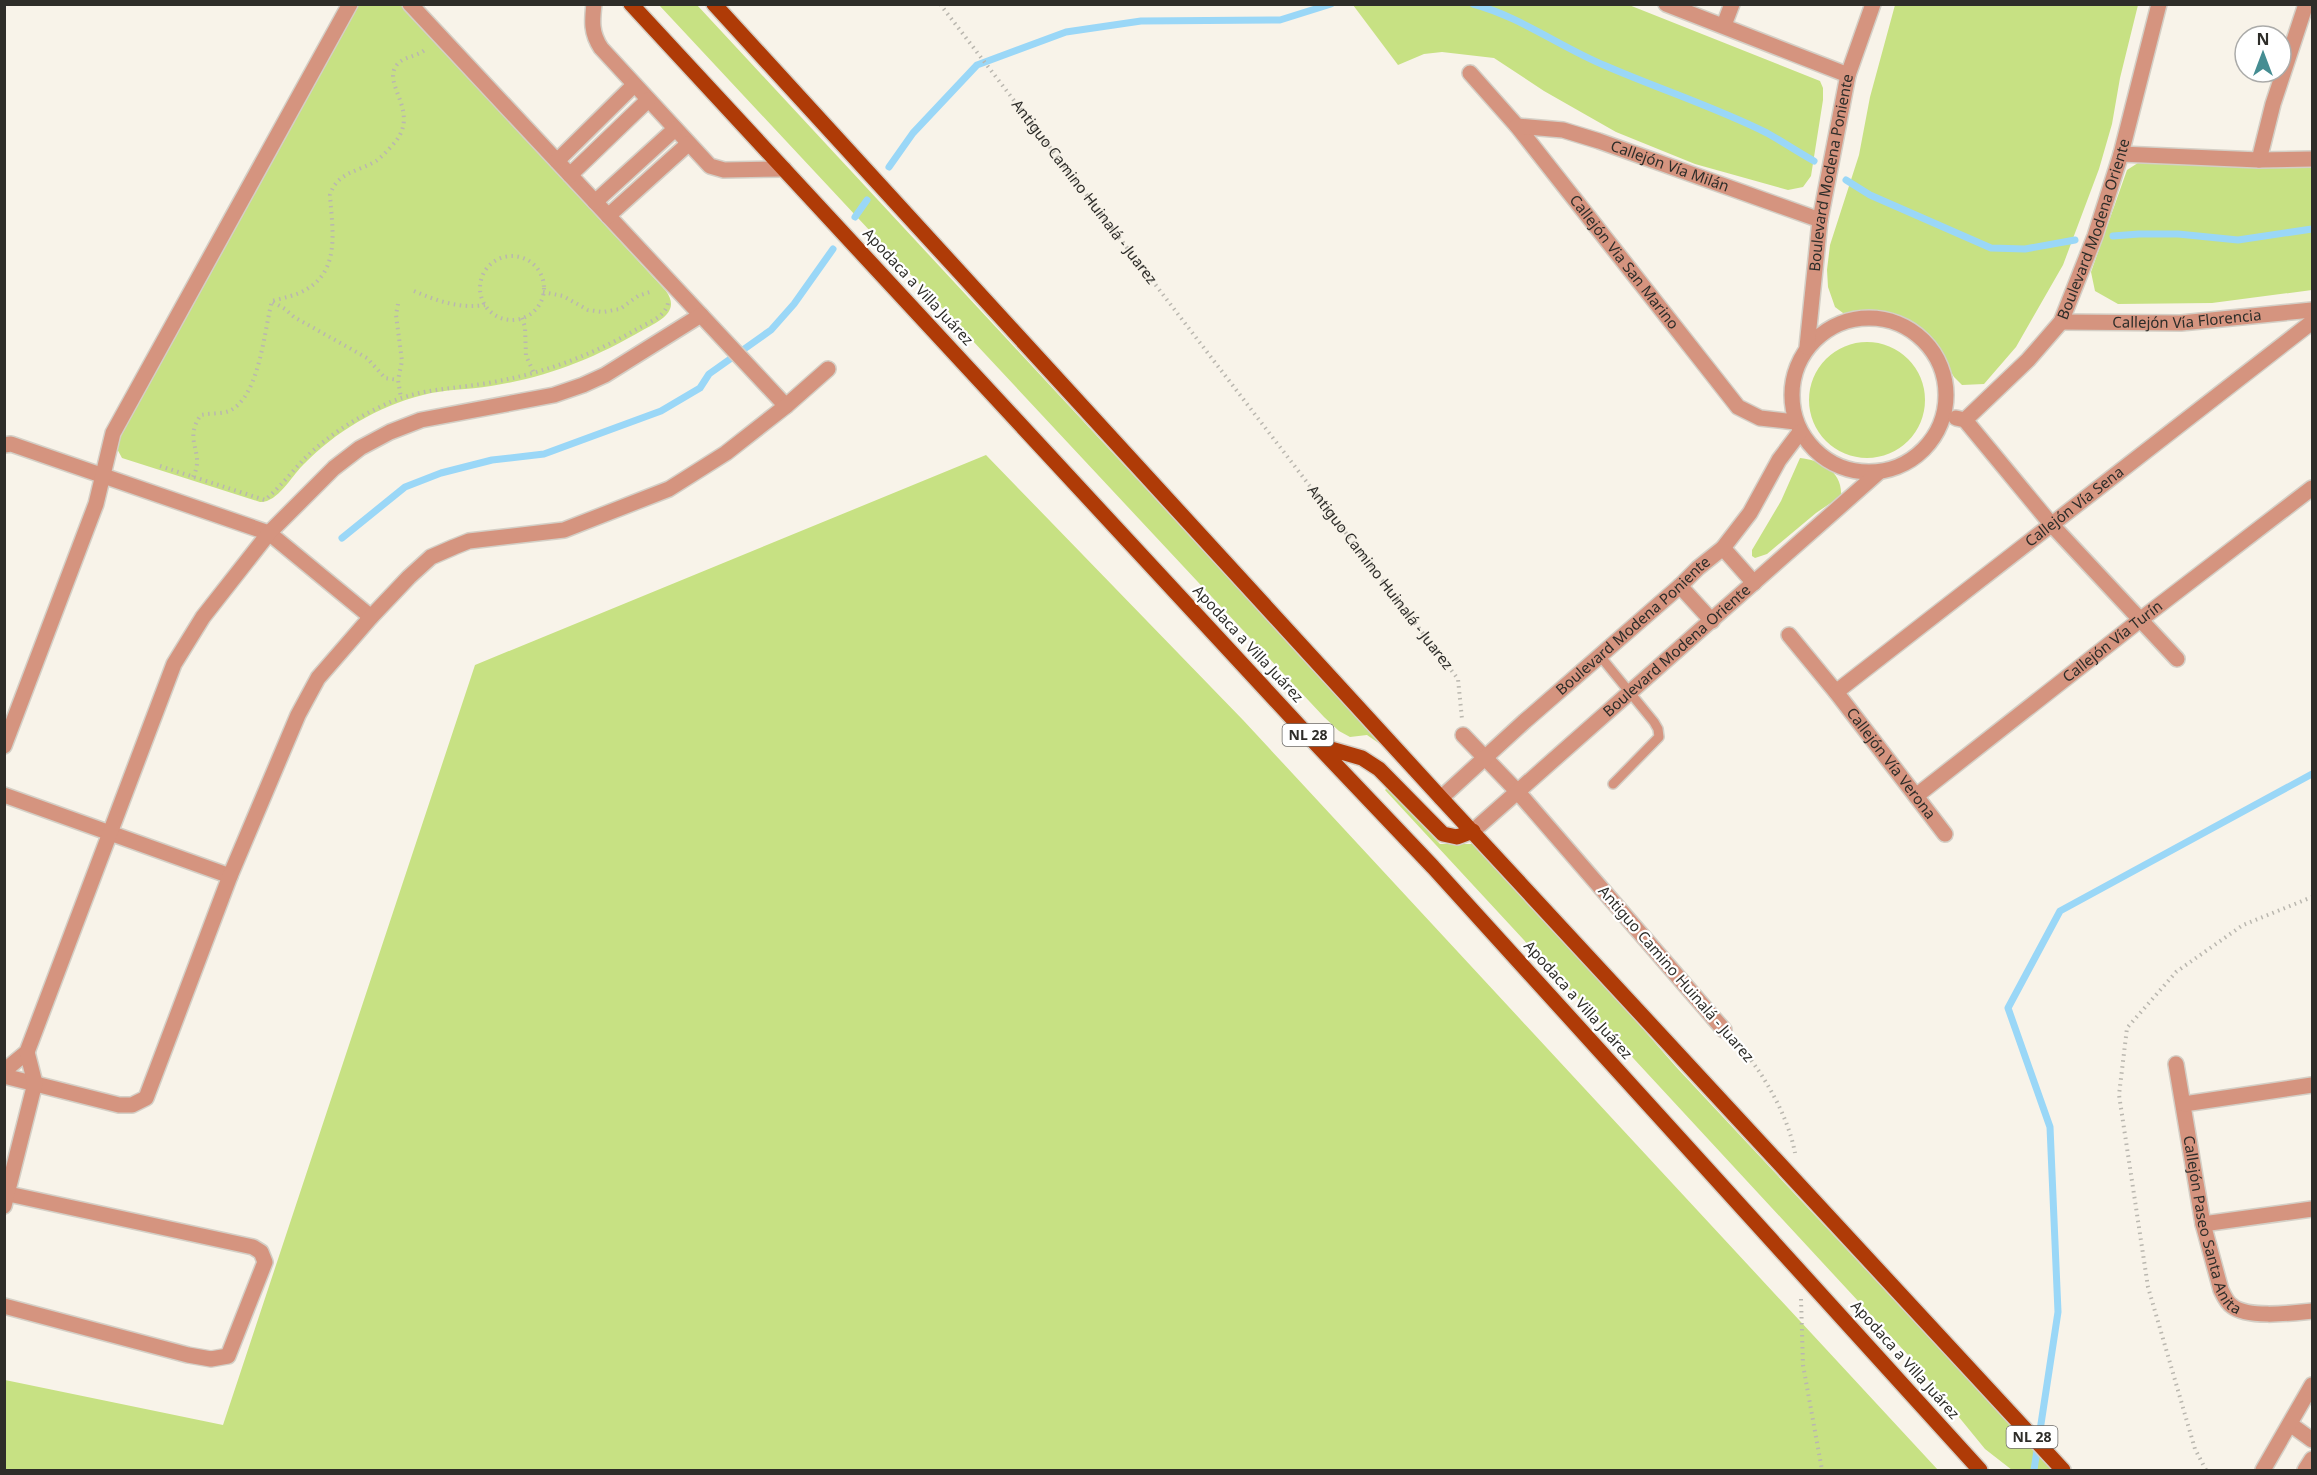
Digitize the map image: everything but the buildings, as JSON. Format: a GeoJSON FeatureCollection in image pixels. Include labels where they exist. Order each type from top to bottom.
{"type":"FeatureCollection","features":[{"type":"Feature","properties":{"kind":"main road","name":"Apodaca a Villa Juárez"},"geometry":{"type":"LineString","coordinates":[[631,4],[1317,746],[1433,867],[1980,1470]]}},
{"type":"Feature","properties":{"kind":"main road","name":"NL 28"},"geometry":{"type":"LineString","coordinates":[[714,4],[1441,798],[2063,1470]]}},
{"type":"Feature","properties":{"kind":"main road"},"geometry":{"type":"LineString","coordinates":[[1317,746],[1362,758],[1380,769],[1443,834],[1457,837],[1473,831]]}},
{"type":"Feature","properties":{"kind":"street"},"geometry":{"type":"LineString","coordinates":[[4,746],[96,504],[113,433],[350,4]]}},
{"type":"Feature","properties":{"kind":"street"},"geometry":{"type":"LineString","coordinates":[[410,4],[786,406]]}},
{"type":"Feature","properties":{"kind":"street"},"geometry":{"type":"LineString","coordinates":[[594,4],[592,26],[595,39],[688,144],[715,169],[784,169]]}},
{"type":"Feature","properties":{"kind":"street"},"geometry":{"type":"LineString","coordinates":[[1666,4],[1848,75]]}},
{"type":"Feature","properties":{"kind":"street"},"geometry":{"type":"LineString","coordinates":[[1724,25],[1732,4]]}},
{"type":"Feature","properties":{"kind":"street","name":"Boulevard Modena Poniente"},"geometry":{"type":"LineString","coordinates":[[1807,347],[1820,220],[1848,75],[1873,4]]}},
{"type":"Feature","properties":{"kind":"street","name":"Boulevard Modena Oriente"},"geometry":{"type":"LineString","coordinates":[[1965,420],[2028,360],[2061,322],[2094,236],[2121,154],[2159,4]]}},
{"type":"Feature","properties":{"kind":"street"},"geometry":{"type":"LineString","coordinates":[[2259,160],[2273,104],[2306,4]]}},
{"type":"Feature","properties":{"kind":"street","name":"Callejón Via San Marino"},"geometry":{"type":"LineString","coordinates":[[1470,74],[1517,126],[1738,407],[1760,418],[1798,427]]}},
{"type":"Feature","properties":{"kind":"street"},"geometry":{"type":"LineString","coordinates":[[556,161],[634,85]]}},
{"type":"Feature","properties":{"kind":"street"},"geometry":{"type":"LineString","coordinates":[[570,175],[648,100]]}},
{"type":"Feature","properties":{"kind":"street","name":"Callejón Vía Milán"},"geometry":{"type":"LineString","coordinates":[[1517,126],[1563,130],[1599,141],[1820,220]]}},
{"type":"Feature","properties":{"kind":"street"},"geometry":{"type":"LineString","coordinates":[[595,202],[675,129]]}},
{"type":"Feature","properties":{"kind":"street"},"geometry":{"type":"LineString","coordinates":[[608,216],[688,144]]}},
{"type":"Feature","properties":{"kind":"street"},"geometry":{"type":"LineString","coordinates":[[2121,154],[2259,160],[2313,159]]}},
{"type":"Feature","properties":{"kind":"street","name":"Callejón Vía Florencia"},"geometry":{"type":"LineString","coordinates":[[2061,322],[2181,322],[2313,310]]}},
{"type":"Feature","properties":{"kind":"street"},"geometry":{"type":"LineString","coordinates":[[4,1071],[27,1052],[174,664],[203,617],[269,533],[334,468],[360,448],[390,432],[421,420],[554,395],[583,385],[605,375],[701,315]]}},
{"type":"Feature","properties":{"kind":"street"},"geometry":{"type":"LineString","coordinates":[[1880,318],[1906,327],[1927,343],[1941,366],[1947,393],[1945,414],[1938,431],[1923,451],[1903,465],[1879,472],[1853,471],[1828,462],[1809,445],[1798,427],[1791,393],[1793,377],[1807,347],[1828,329],[1853,319],[1880,318]]}},
{"type":"Feature","properties":{"kind":"street","name":"Callejón Vía Sena"},"geometry":{"type":"LineString","coordinates":[[1836,692],[2313,322]]}},
{"type":"Feature","properties":{"kind":"street"},"geometry":{"type":"LineString","coordinates":[[4,1076],[120,1105],[132,1105],[146,1098],[230,876],[303,705],[318,678],[371,617],[431,557],[469,541],[564,530],[669,489],[726,453],[786,406],[828,369]]}},
{"type":"Feature","properties":{"kind":"street"},"geometry":{"type":"LineString","coordinates":[[1945,414],[1965,420],[2051,524],[2177,659]]}},
{"type":"Feature","properties":{"kind":"street","name":"Boulevard Modena Poniente"},"geometry":{"type":"LineString","coordinates":[[1441,798],[1723,548],[1750,513],[1798,427]]}},
{"type":"Feature","properties":{"kind":"street"},"geometry":{"type":"LineString","coordinates":[[4,445],[11,444],[269,533],[371,617]]}},
{"type":"Feature","properties":{"kind":"street","name":"Boulevard Modena Oriente"},"geometry":{"type":"LineString","coordinates":[[1473,831],[1879,472]]}},
{"type":"Feature","properties":{"kind":"street","name":"Callejón Vía Turín"},"geometry":{"type":"LineString","coordinates":[[1916,796],[2313,488]]}},
{"type":"Feature","properties":{"kind":"street"},"geometry":{"type":"LineString","coordinates":[[1723,548],[1754,583]]}},
{"type":"Feature","properties":{"kind":"street"},"geometry":{"type":"LineString","coordinates":[[1680,586],[1712,621]]}},
{"type":"Feature","properties":{"kind":"street","name":"Callejón Vía Verona"},"geometry":{"type":"LineString","coordinates":[[1789,635],[1836,692],[1945,834]]}},
{"type":"Feature","properties":{"kind":"street","name":"Antiguo Camino Huinalá - Juarez"},"geometry":{"type":"LineString","coordinates":[[1463,735],[1517,791],[1724,1030]]}},
{"type":"Feature","properties":{"kind":"street"},"geometry":{"type":"LineString","coordinates":[[4,795],[230,876]]}},
{"type":"Feature","properties":{"kind":"street"},"geometry":{"type":"LineString","coordinates":[[4,1306],[188,1355],[211,1359],[228,1356],[265,1262],[261,1252],[254,1247],[6,1197],[35,1083],[27,1052]]}},
{"type":"Feature","properties":{"kind":"street","name":"Callejón Paseo Santa Anita"},"geometry":{"type":"LineString","coordinates":[[2176,1064],[2203,1224],[2221,1290],[2232,1307],[2248,1312],[2283,1314],[2313,1311]]}},
{"type":"Feature","properties":{"kind":"street"},"geometry":{"type":"LineString","coordinates":[[2184,1104],[2313,1085]]}},
{"type":"Feature","properties":{"kind":"street"},"geometry":{"type":"LineString","coordinates":[[2203,1224],[2313,1209]]}},
{"type":"Feature","properties":{"kind":"street"},"geometry":{"type":"LineString","coordinates":[[2263,1470],[2313,1385]]}},
{"type":"Feature","properties":{"kind":"street"},"geometry":{"type":"LineString","coordinates":[[2290,1424],[2313,1440]]}},
{"type":"Feature","properties":{"kind":"street"},"geometry":{"type":"LineString","coordinates":[[2305,1470],[2313,1459]]}},
{"type":"Feature","properties":{"kind":"lane"},"geometry":{"type":"LineString","coordinates":[[1600,656],[1654,722],[1659,737],[1613,784]]}},
{"type":"Feature","properties":{"kind":"path","name":"Antiguo Camino Huinalá - Juarez"},"geometry":{"type":"LineString","coordinates":[[940,4],[1458,679],[1463,735]]}},
{"type":"Feature","properties":{"kind":"path"},"geometry":{"type":"LineString","coordinates":[[272,301],[307,289],[326,270],[332,257],[330,195],[332,189],[342,176],[377,160],[396,141],[403,128],[405,117],[393,80],[396,67],[406,58],[421,54],[430,44],[432,46]]}},
{"type":"Feature","properties":{"kind":"path"},"geometry":{"type":"LineString","coordinates":[[505,257],[525,259],[535,266],[543,282],[543,292],[540,304],[534,311],[514,320],[499,317],[485,305],[480,290],[484,274],[493,262],[505,257]]}},
{"type":"Feature","properties":{"kind":"path"},"geometry":{"type":"LineString","coordinates":[[543,292],[563,296],[588,310],[603,312],[620,309],[638,296],[659,290],[651,282]]}},
{"type":"Feature","properties":{"kind":"path"},"geometry":{"type":"LineString","coordinates":[[414,291],[450,304],[485,305]]}},
{"type":"Feature","properties":{"kind":"path"},"geometry":{"type":"LineString","coordinates":[[160,466],[266,500],[306,458],[336,432],[365,414],[401,398],[440,388],[489,383],[565,363],[657,318],[667,307],[665,296]]}},
{"type":"Feature","properties":{"kind":"path"},"geometry":{"type":"LineString","coordinates":[[272,301],[294,317],[367,358],[386,378],[398,380]]}},
{"type":"Feature","properties":{"kind":"path"},"geometry":{"type":"LineString","coordinates":[[193,477],[198,463],[192,431],[201,415],[228,411],[244,397],[252,382],[258,362],[272,301]]}},
{"type":"Feature","properties":{"kind":"path"},"geometry":{"type":"LineString","coordinates":[[399,304],[396,315],[402,361],[398,380],[401,398]]}},
{"type":"Feature","properties":{"kind":"path"},"geometry":{"type":"LineString","coordinates":[[522,318],[525,327],[526,356],[534,373]]}},
{"type":"Feature","properties":{"kind":"path","name":"Antiguo Camino Huinalá - Juarez"},"geometry":{"type":"LineString","coordinates":[[1724,1030],[1753,1060],[1791,1132],[1796,1155]]}},
{"type":"Feature","properties":{"kind":"path"},"geometry":{"type":"LineString","coordinates":[[1800,1271],[1803,1365],[1822,1470]]}},
{"type":"Feature","properties":{"kind":"green space"},"geometry":{"type":"Polygon","coordinates":[[[358,5],[401,5],[666,291],[670,298],[670,310],[661,319],[624,340],[570,366],[512,382],[423,395],[374,413],[343,431],[315,453],[278,494],[266,501],[260,502],[122,458],[115,445],[115,437],[358,5]]]}},
{"type":"Feature","properties":{"kind":"green space"},"geometry":{"type":"Polygon","coordinates":[[[659,5],[697,5],[1419,783],[1419,786],[1380,744],[1367,735],[1350,737],[1339,731],[1324,717],[659,5]]]}},
{"type":"Feature","properties":{"kind":"green space"},"geometry":{"type":"Polygon","coordinates":[[[1353,5],[1629,5],[1820,81],[1823,88],[1823,100],[1811,176],[1803,187],[1788,190],[1695,164],[1616,132],[1544,91],[1494,58],[1442,52],[1424,54],[1398,65],[1353,5]]]}},
{"type":"Feature","properties":{"kind":"green space"},"geometry":{"type":"Polygon","coordinates":[[[1895,5],[2138,5],[2120,78],[2112,124],[2099,169],[2063,265],[2016,347],[1984,384],[1962,385],[1954,377],[1928,334],[1904,318],[1874,312],[1843,313],[1835,307],[1828,287],[1827,270],[1830,245],[1859,155],[1870,97],[1895,5]]]}},
{"type":"Feature","properties":{"kind":"green space"},"geometry":{"type":"Polygon","coordinates":[[[2141,161],[2258,168],[2312,167],[2312,290],[2212,303],[2118,304],[2095,291],[2091,272],[2127,170],[2141,161]]]}},
{"type":"Feature","properties":{"kind":"green space"},"geometry":{"type":"Polygon","coordinates":[[[1867,342],[1889,347],[1908,359],[1920,378],[1925,400],[1920,422],[1908,441],[1889,453],[1867,458],[1845,453],[1826,441],[1814,422],[1809,400],[1814,378],[1826,359],[1845,347],[1867,342]]]}},
{"type":"Feature","properties":{"kind":"green space"},"geometry":{"type":"Polygon","coordinates":[[[986,455],[1243,720],[1938,1470],[5,1470],[5,1380],[223,1425],[475,665],[986,455]]]}},
{"type":"Feature","properties":{"kind":"green space"},"geometry":{"type":"Polygon","coordinates":[[[1800,458],[1816,461],[1829,469],[1838,480],[1841,496],[1816,513],[1767,554],[1755,558],[1752,556],[1752,550],[1781,501],[1800,458]]]}},
{"type":"Feature","properties":{"kind":"green space"},"geometry":{"type":"Polygon","coordinates":[[[1387,788],[1440,844],[1474,844],[1586,964],[1678,1069],[2053,1470],[2012,1470],[1985,1449],[1909,1356],[1385,790],[1387,788]]]}},
{"type":"Feature","properties":{"kind":"waterway"},"geometry":{"type":"LineString","coordinates":[[889,167],[913,133],[977,65],[1066,32],[1141,21],[1280,20],[1331,4]]}},
{"type":"Feature","properties":{"kind":"waterway"},"geometry":{"type":"LineString","coordinates":[[1473,4],[1508,16],[1606,66],[1707,106],[1767,133],[1814,161]]}},
{"type":"Feature","properties":{"kind":"waterway"},"geometry":{"type":"LineString","coordinates":[[1846,180],[1870,195],[1991,248],[2025,249],[2075,240]]}},
{"type":"Feature","properties":{"kind":"waterway"},"geometry":{"type":"LineString","coordinates":[[855,217],[867,200]]}},
{"type":"Feature","properties":{"kind":"waterway"},"geometry":{"type":"LineString","coordinates":[[2113,236],[2178,234],[2238,240],[2312,229]]}},
{"type":"Feature","properties":{"kind":"waterway"},"geometry":{"type":"LineString","coordinates":[[342,538],[405,487],[441,473],[492,460],[544,454],[661,411],[700,388],[709,374],[771,330],[794,304],[833,249]]}},
{"type":"Feature","properties":{"kind":"waterway"},"geometry":{"type":"LineString","coordinates":[[2034,1470],[2058,1312],[2050,1127],[2008,1008],[2060,911],[2312,774]]}}]}
